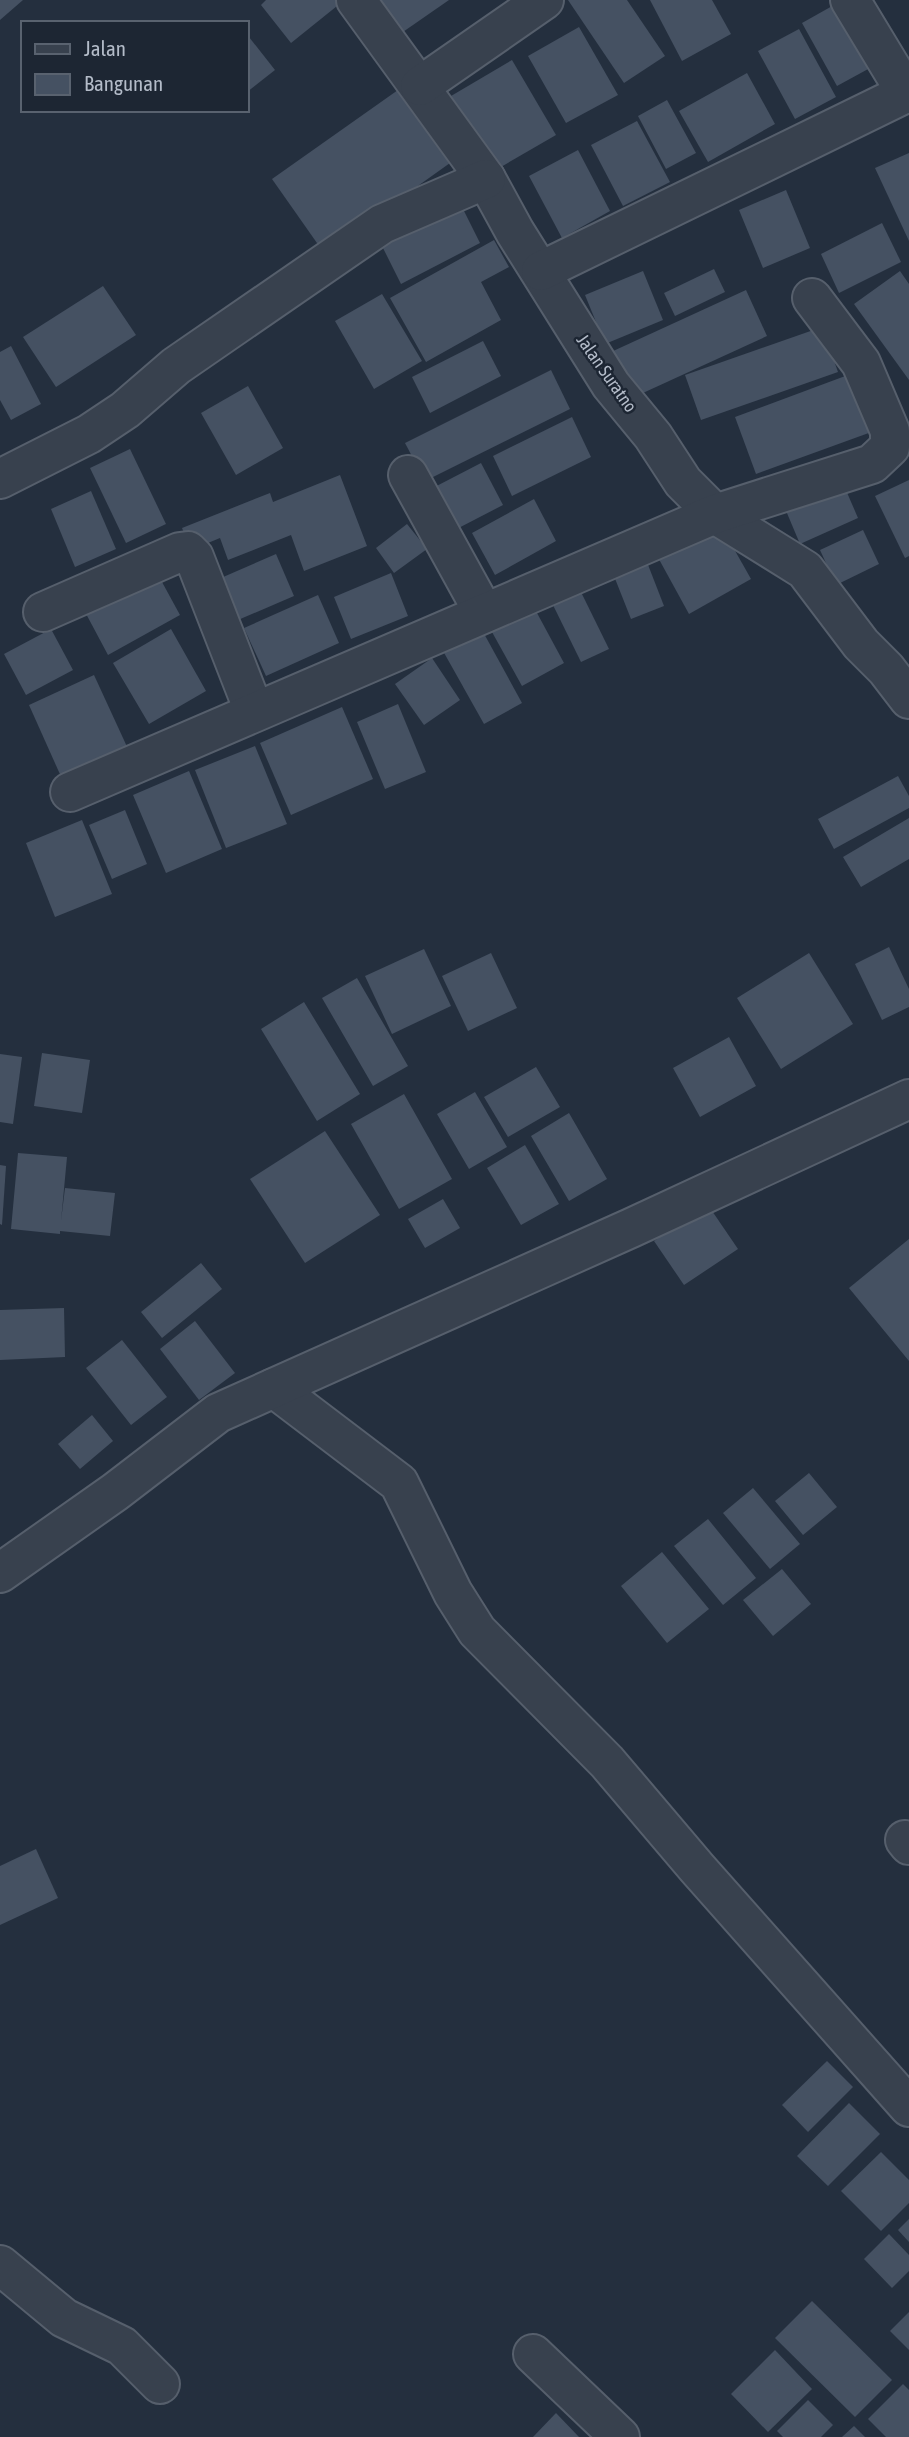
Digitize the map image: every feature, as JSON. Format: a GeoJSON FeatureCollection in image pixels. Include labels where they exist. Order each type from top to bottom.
{"type":"FeatureCollection","features":[{"type":"Feature","properties":{"kind":"street","name":"Jalan Suratno"},"geometry":{"type":"LineString","coordinates":[[356,0],[486,179],[515,232],[611,385],[653,436],[683,482],[715,514],[805,570],[861,643],[898,663],[909,699]]}},
{"type":"Feature","properties":{"kind":"street"},"geometry":{"type":"LineString","coordinates":[[420,86],[544,0]]}},
{"type":"Feature","properties":{"kind":"street"},"geometry":{"type":"LineString","coordinates":[[541,271],[900,96],[902,86],[850,0]]}},
{"type":"Feature","properties":{"kind":"street"},"geometry":{"type":"LineString","coordinates":[[0,479],[89,434],[125,410],[176,366],[382,224],[486,179]]}},
{"type":"Feature","properties":{"kind":"street"},"geometry":{"type":"LineString","coordinates":[[70,792],[715,514],[872,464],[890,447],[890,431],[861,363],[812,298]]}},
{"type":"Feature","properties":{"kind":"street"},"geometry":{"type":"LineString","coordinates":[[408,475],[484,613]]}},
{"type":"Feature","properties":{"kind":"street"},"geometry":{"type":"LineString","coordinates":[[43,612],[180,552],[188,551],[194,557],[254,711]]}},
{"type":"Feature","properties":{"kind":"street"},"geometry":{"type":"LineString","coordinates":[[3,1564],[115,1492],[218,1413],[619,1234],[909,1099]]}},
{"type":"Feature","properties":{"kind":"street"},"geometry":{"type":"LineString","coordinates":[[274,1388],[399,1483],[453,1593],[477,1631],[607,1762],[909,2107]]}},
{"type":"Feature","properties":{"kind":"street"},"geometry":{"type":"LineString","coordinates":[[0,2265],[64,2318],[122,2346],[160,2384]]}},
{"type":"Feature","properties":{"kind":"street"},"geometry":{"type":"LineString","coordinates":[[533,2354],[620,2437]]}},
{"type":"Feature","properties":{"kind":"building"},"geometry":{"type":"Polygon","coordinates":[[[0,0],[23,0],[0,20],[0,0]]]}},
{"type":"Feature","properties":{"kind":"building"},"geometry":{"type":"Polygon","coordinates":[[[266,0],[342,2],[291,43],[261,5],[266,0]]]}},
{"type":"Feature","properties":{"kind":"building"},"geometry":{"type":"Polygon","coordinates":[[[376,0],[449,0],[400,34],[376,0]]]}},
{"type":"Feature","properties":{"kind":"building"},"geometry":{"type":"Polygon","coordinates":[[[568,0],[627,0],[665,56],[624,83],[568,0]]]}},
{"type":"Feature","properties":{"kind":"building"},"geometry":{"type":"Polygon","coordinates":[[[650,0],[712,0],[731,34],[682,61],[650,0]]]}},
{"type":"Feature","properties":{"kind":"building"},"geometry":{"type":"Polygon","coordinates":[[[834,5],[870,68],[837,86],[802,23],[834,5]]]}},
{"type":"Feature","properties":{"kind":"building"},"geometry":{"type":"Polygon","coordinates":[[[579,27],[618,95],[566,123],[528,56],[579,27]]]}},
{"type":"Feature","properties":{"kind":"building"},"geometry":{"type":"Polygon","coordinates":[[[799,29],[836,97],[795,119],[758,51],[799,29]]]}},
{"type":"Feature","properties":{"kind":"building"},"geometry":{"type":"Polygon","coordinates":[[[248,38],[275,70],[248,91],[248,38]]]}},
{"type":"Feature","properties":{"kind":"building"},"geometry":{"type":"Polygon","coordinates":[[[512,60],[556,135],[494,171],[451,96],[512,60]]]}},
{"type":"Feature","properties":{"kind":"building"},"geometry":{"type":"Polygon","coordinates":[[[747,73],[775,124],[708,162],[679,111],[747,73]]]}},
{"type":"Feature","properties":{"kind":"building"},"geometry":{"type":"Polygon","coordinates":[[[398,90],[450,163],[324,253],[272,179],[398,90]]]}},
{"type":"Feature","properties":{"kind":"building"},"geometry":{"type":"Polygon","coordinates":[[[667,100],[696,153],[666,169],[638,116],[667,100]]]}},
{"type":"Feature","properties":{"kind":"building"},"geometry":{"type":"Polygon","coordinates":[[[637,121],[670,182],[623,206],[591,145],[637,121]]]}},
{"type":"Feature","properties":{"kind":"building"},"geometry":{"type":"Polygon","coordinates":[[[578,150],[610,211],[562,238],[529,176],[578,150]]]}},
{"type":"Feature","properties":{"kind":"building"},"geometry":{"type":"Polygon","coordinates":[[[909,153],[909,241],[875,168],[909,153]]]}},
{"type":"Feature","properties":{"kind":"building"},"geometry":{"type":"Polygon","coordinates":[[[786,190],[810,248],[763,268],[739,210],[786,190]]]}},
{"type":"Feature","properties":{"kind":"building"},"geometry":{"type":"Polygon","coordinates":[[[460,203],[480,243],[401,284],[381,244],[460,203]]]}},
{"type":"Feature","properties":{"kind":"building"},"geometry":{"type":"Polygon","coordinates":[[[882,223],[901,262],[839,293],[821,254],[882,223]]]}},
{"type":"Feature","properties":{"kind":"building"},"geometry":{"type":"Polygon","coordinates":[[[494,240],[509,267],[481,282],[501,320],[426,362],[390,298],[494,240]]]}},
{"type":"Feature","properties":{"kind":"building"},"geometry":{"type":"Polygon","coordinates":[[[714,269],[725,292],[675,316],[664,293],[714,269]]]}},
{"type":"Feature","properties":{"kind":"building"},"geometry":{"type":"Polygon","coordinates":[[[643,271],[663,320],[605,344],[585,295],[643,271]]]}},
{"type":"Feature","properties":{"kind":"building"},"geometry":{"type":"Polygon","coordinates":[[[900,271],[909,284],[909,380],[854,304],[900,271]]]}},
{"type":"Feature","properties":{"kind":"building"},"geometry":{"type":"Polygon","coordinates":[[[103,286],[136,335],[56,387],[23,337],[103,286]]]}},
{"type":"Feature","properties":{"kind":"building"},"geometry":{"type":"Polygon","coordinates":[[[746,290],[767,336],[632,398],[611,352],[746,290]]]}},
{"type":"Feature","properties":{"kind":"building"},"geometry":{"type":"Polygon","coordinates":[[[382,294],[422,361],[374,389],[335,321],[382,294]]]}},
{"type":"Feature","properties":{"kind":"building"},"geometry":{"type":"Polygon","coordinates":[[[822,327],[838,372],[701,420],[685,375],[822,327]]]}},
{"type":"Feature","properties":{"kind":"building"},"geometry":{"type":"Polygon","coordinates":[[[483,341],[501,376],[430,413],[412,377],[483,341]]]}},
{"type":"Feature","properties":{"kind":"building"},"geometry":{"type":"Polygon","coordinates":[[[11,346],[41,404],[11,420],[0,400],[0,352],[11,346]]]}},
{"type":"Feature","properties":{"kind":"building"},"geometry":{"type":"Polygon","coordinates":[[[551,370],[570,409],[425,481],[405,443],[551,370]]]}},
{"type":"Feature","properties":{"kind":"building"},"geometry":{"type":"Polygon","coordinates":[[[856,372],[877,430],[756,474],[735,417],[856,372]]]}},
{"type":"Feature","properties":{"kind":"building"},"geometry":{"type":"Polygon","coordinates":[[[248,386],[283,448],[236,475],[201,413],[248,386]]]}},
{"type":"Feature","properties":{"kind":"building"},"geometry":{"type":"Polygon","coordinates":[[[572,417],[591,457],[512,496],[493,456],[572,417]]]}},
{"type":"Feature","properties":{"kind":"building"},"geometry":{"type":"Polygon","coordinates":[[[130,449],[166,524],[126,543],[90,468],[130,449]]]}},
{"type":"Feature","properties":{"kind":"building"},"geometry":{"type":"Polygon","coordinates":[[[481,463],[503,505],[447,534],[425,492],[481,463]]]}},
{"type":"Feature","properties":{"kind":"building"},"geometry":{"type":"Polygon","coordinates":[[[340,475],[367,546],[304,571],[291,535],[228,560],[220,538],[191,550],[182,528],[270,493],[273,502],[340,475]]]}},
{"type":"Feature","properties":{"kind":"building"},"geometry":{"type":"Polygon","coordinates":[[[909,480],[909,556],[905,558],[875,496],[909,480]]]}},
{"type":"Feature","properties":{"kind":"building"},"geometry":{"type":"Polygon","coordinates":[[[842,481],[858,518],[800,544],[784,506],[842,481]]]}},
{"type":"Feature","properties":{"kind":"building"},"geometry":{"type":"Polygon","coordinates":[[[91,491],[116,549],[75,567],[51,509],[91,491]]]}},
{"type":"Feature","properties":{"kind":"building"},"geometry":{"type":"Polygon","coordinates":[[[534,499],[556,541],[495,575],[472,533],[534,499]]]}},
{"type":"Feature","properties":{"kind":"building"},"geometry":{"type":"Polygon","coordinates":[[[716,517],[751,579],[689,614],[655,552],[716,517]]]}},
{"type":"Feature","properties":{"kind":"building"},"geometry":{"type":"Polygon","coordinates":[[[407,524],[427,549],[394,573],[376,548],[407,524]]]}},
{"type":"Feature","properties":{"kind":"building"},"geometry":{"type":"Polygon","coordinates":[[[863,530],[879,564],[836,585],[820,550],[863,530]]]}},
{"type":"Feature","properties":{"kind":"building"},"geometry":{"type":"Polygon","coordinates":[[[276,554],[294,596],[231,623],[214,581],[276,554]]]}},
{"type":"Feature","properties":{"kind":"building"},"geometry":{"type":"Polygon","coordinates":[[[645,557],[664,606],[631,619],[612,571],[645,557]]]}},
{"type":"Feature","properties":{"kind":"building"},"geometry":{"type":"Polygon","coordinates":[[[156,571],[180,615],[108,655],[84,610],[156,571]]]}},
{"type":"Feature","properties":{"kind":"building"},"geometry":{"type":"Polygon","coordinates":[[[391,573],[408,616],[351,639],[334,597],[391,573]]]}},
{"type":"Feature","properties":{"kind":"building"},"geometry":{"type":"Polygon","coordinates":[[[580,590],[609,649],[581,662],[552,603],[580,590]]]}},
{"type":"Feature","properties":{"kind":"building"},"geometry":{"type":"Polygon","coordinates":[[[318,595],[339,643],[266,676],[244,628],[318,595]]]}},
{"type":"Feature","properties":{"kind":"building"},"geometry":{"type":"Polygon","coordinates":[[[530,600],[564,663],[522,686],[487,623],[530,600]]]}},
{"type":"Feature","properties":{"kind":"building"},"geometry":{"type":"Polygon","coordinates":[[[51,629],[73,670],[26,695],[4,654],[51,629]]]}},
{"type":"Feature","properties":{"kind":"building"},"geometry":{"type":"Polygon","coordinates":[[[171,629],[206,691],[149,724],[113,663],[171,629]]]}},
{"type":"Feature","properties":{"kind":"building"},"geometry":{"type":"Polygon","coordinates":[[[482,630],[522,703],[484,724],[443,651],[482,630]]]}},
{"type":"Feature","properties":{"kind":"building"},"geometry":{"type":"Polygon","coordinates":[[[432,658],[460,700],[424,725],[395,684],[432,658]]]}},
{"type":"Feature","properties":{"kind":"building"},"geometry":{"type":"Polygon","coordinates":[[[94,675],[129,751],[63,781],[29,705],[94,675]]]}},
{"type":"Feature","properties":{"kind":"building"},"geometry":{"type":"Polygon","coordinates":[[[398,704],[426,772],[385,789],[357,722],[398,704]]]}},
{"type":"Feature","properties":{"kind":"building"},"geometry":{"type":"Polygon","coordinates":[[[342,707],[373,779],[291,815],[260,743],[342,707]]]}},
{"type":"Feature","properties":{"kind":"building"},"geometry":{"type":"Polygon","coordinates":[[[255,746],[287,824],[226,848],[195,770],[255,746]]]}},
{"type":"Feature","properties":{"kind":"building"},"geometry":{"type":"Polygon","coordinates":[[[189,771],[222,849],[166,873],[133,795],[189,771]]]}},
{"type":"Feature","properties":{"kind":"building"},"geometry":{"type":"Polygon","coordinates":[[[898,776],[909,796],[909,808],[834,849],[818,819],[898,776]]]}},
{"type":"Feature","properties":{"kind":"building"},"geometry":{"type":"Polygon","coordinates":[[[125,810],[147,864],[112,879],[89,825],[125,810]]]}},
{"type":"Feature","properties":{"kind":"building"},"geometry":{"type":"Polygon","coordinates":[[[909,818],[909,859],[861,887],[843,857],[909,818]]]}},
{"type":"Feature","properties":{"kind":"building"},"geometry":{"type":"Polygon","coordinates":[[[82,820],[112,894],[55,917],[26,843],[82,820]]]}},
{"type":"Feature","properties":{"kind":"building"},"geometry":{"type":"Polygon","coordinates":[[[889,947],[909,989],[909,1007],[882,1020],[855,964],[889,947]]]}},
{"type":"Feature","properties":{"kind":"building"},"geometry":{"type":"Polygon","coordinates":[[[424,949],[451,1006],[392,1034],[365,976],[424,949]]]}},
{"type":"Feature","properties":{"kind":"building"},"geometry":{"type":"Polygon","coordinates":[[[491,953],[517,1008],[468,1031],[442,976],[491,953]]]}},
{"type":"Feature","properties":{"kind":"building"},"geometry":{"type":"Polygon","coordinates":[[[809,953],[853,1024],[781,1069],[737,998],[809,953]]]}},
{"type":"Feature","properties":{"kind":"building"},"geometry":{"type":"Polygon","coordinates":[[[357,978],[408,1066],[373,1086],[322,998],[357,978]]]}},
{"type":"Feature","properties":{"kind":"building"},"geometry":{"type":"Polygon","coordinates":[[[304,1002],[360,1094],[317,1121],[261,1029],[304,1002]]]}},
{"type":"Feature","properties":{"kind":"building"},"geometry":{"type":"Polygon","coordinates":[[[729,1037],[756,1086],[700,1117],[673,1068],[729,1037]]]}},
{"type":"Feature","properties":{"kind":"building"},"geometry":{"type":"Polygon","coordinates":[[[42,1053],[90,1060],[82,1113],[34,1106],[42,1053]]]}},
{"type":"Feature","properties":{"kind":"building"},"geometry":{"type":"Polygon","coordinates":[[[0,1054],[22,1057],[13,1124],[0,1122],[0,1054]]]}},
{"type":"Feature","properties":{"kind":"building"},"geometry":{"type":"Polygon","coordinates":[[[536,1067],[560,1107],[508,1137],[484,1097],[536,1067]]]}},
{"type":"Feature","properties":{"kind":"building"},"geometry":{"type":"Polygon","coordinates":[[[475,1092],[507,1147],[469,1169],[437,1114],[475,1092]]]}},
{"type":"Feature","properties":{"kind":"building"},"geometry":{"type":"Polygon","coordinates":[[[404,1094],[452,1179],[399,1209],[351,1124],[404,1094]]]}},
{"type":"Feature","properties":{"kind":"building"},"geometry":{"type":"Polygon","coordinates":[[[569,1113],[607,1179],[569,1201],[531,1136],[569,1113]]]}},
{"type":"Feature","properties":{"kind":"building"},"geometry":{"type":"Polygon","coordinates":[[[325,1131],[380,1215],[305,1263],[250,1179],[325,1131]]]}},
{"type":"Feature","properties":{"kind":"building"},"geometry":{"type":"Polygon","coordinates":[[[525,1145],[559,1204],[521,1225],[487,1168],[525,1145]]]}},
{"type":"Feature","properties":{"kind":"building"},"geometry":{"type":"Polygon","coordinates":[[[18,1153],[67,1157],[61,1221],[65,1188],[115,1193],[110,1236],[11,1229],[18,1153]]]}},
{"type":"Feature","properties":{"kind":"building"},"geometry":{"type":"Polygon","coordinates":[[[0,1165],[6,1166],[2,1225],[0,1224],[0,1165]]]}},
{"type":"Feature","properties":{"kind":"building"},"geometry":{"type":"Polygon","coordinates":[[[443,1199],[460,1228],[425,1248],[408,1219],[443,1199]]]}},
{"type":"Feature","properties":{"kind":"building"},"geometry":{"type":"Polygon","coordinates":[[[708,1205],[738,1249],[684,1285],[654,1241],[708,1205]]]}},
{"type":"Feature","properties":{"kind":"building"},"geometry":{"type":"Polygon","coordinates":[[[909,1239],[909,1361],[849,1288],[909,1239]]]}},
{"type":"Feature","properties":{"kind":"building"},"geometry":{"type":"Polygon","coordinates":[[[201,1263],[222,1289],[162,1338],[141,1312],[201,1263]]]}},
{"type":"Feature","properties":{"kind":"building"},"geometry":{"type":"Polygon","coordinates":[[[64,1308],[65,1357],[0,1360],[0,1310],[64,1308]]]}},
{"type":"Feature","properties":{"kind":"building"},"geometry":{"type":"Polygon","coordinates":[[[195,1321],[235,1373],[199,1400],[160,1349],[195,1321]]]}},
{"type":"Feature","properties":{"kind":"building"},"geometry":{"type":"Polygon","coordinates":[[[122,1340],[167,1397],[131,1425],[86,1368],[122,1340]]]}},
{"type":"Feature","properties":{"kind":"building"},"geometry":{"type":"Polygon","coordinates":[[[92,1415],[113,1441],[80,1469],[58,1444],[92,1415]]]}},
{"type":"Feature","properties":{"kind":"building"},"geometry":{"type":"Polygon","coordinates":[[[809,1473],[837,1507],[803,1535],[775,1501],[809,1473]]]}},
{"type":"Feature","properties":{"kind":"building"},"geometry":{"type":"Polygon","coordinates":[[[753,1488],[800,1544],[770,1569],[723,1513],[753,1488]]]}},
{"type":"Feature","properties":{"kind":"building"},"geometry":{"type":"Polygon","coordinates":[[[708,1519],[756,1578],[723,1605],[674,1546],[708,1519]]]}},
{"type":"Feature","properties":{"kind":"building"},"geometry":{"type":"Polygon","coordinates":[[[662,1552],[709,1609],[667,1643],[621,1586],[662,1552]]]}},
{"type":"Feature","properties":{"kind":"building"},"geometry":{"type":"Polygon","coordinates":[[[782,1569],[811,1604],[773,1636],[743,1600],[782,1569]]]}},
{"type":"Feature","properties":{"kind":"building"},"geometry":{"type":"Polygon","coordinates":[[[36,1849],[58,1898],[0,1925],[0,1866],[36,1849]]]}},
{"type":"Feature","properties":{"kind":"building"},"geometry":{"type":"Polygon","coordinates":[[[827,2061],[853,2087],[808,2132],[782,2105],[827,2061]]]}},
{"type":"Feature","properties":{"kind":"building"},"geometry":{"type":"Polygon","coordinates":[[[849,2103],[880,2134],[828,2186],[797,2156],[849,2103]]]}},
{"type":"Feature","properties":{"kind":"building"},"geometry":{"type":"Polygon","coordinates":[[[881,2152],[909,2180],[909,2203],[881,2231],[841,2191],[881,2152]]]}},
{"type":"Feature","properties":{"kind":"building"},"geometry":{"type":"Polygon","coordinates":[[[909,2219],[909,2242],[898,2230],[909,2219]]]}},
{"type":"Feature","properties":{"kind":"building"},"geometry":{"type":"Polygon","coordinates":[[[889,2234],[909,2255],[909,2271],[892,2288],[864,2259],[889,2234]]]}},
{"type":"Feature","properties":{"kind":"building"},"geometry":{"type":"Polygon","coordinates":[[[812,2301],[892,2380],[855,2417],[775,2338],[812,2301]]]}},
{"type":"Feature","properties":{"kind":"building"},"geometry":{"type":"Polygon","coordinates":[[[909,2312],[909,2350],[890,2331],[909,2312]]]}},
{"type":"Feature","properties":{"kind":"building"},"geometry":{"type":"Polygon","coordinates":[[[775,2350],[812,2389],[768,2432],[731,2394],[775,2350]]]}},
{"type":"Feature","properties":{"kind":"building"},"geometry":{"type":"Polygon","coordinates":[[[903,2384],[909,2390],[909,2437],[886,2437],[868,2419],[903,2384]]]}},
{"type":"Feature","properties":{"kind":"building"},"geometry":{"type":"Polygon","coordinates":[[[808,2400],[833,2425],[821,2437],[783,2437],[777,2431],[808,2400]]]}},
{"type":"Feature","properties":{"kind":"building"},"geometry":{"type":"Polygon","coordinates":[[[556,2413],[579,2437],[533,2437],[556,2413]]]}},
{"type":"Feature","properties":{"kind":"building"},"geometry":{"type":"Polygon","coordinates":[[[854,2426],[865,2437],[842,2437],[854,2426]]]}}]}
